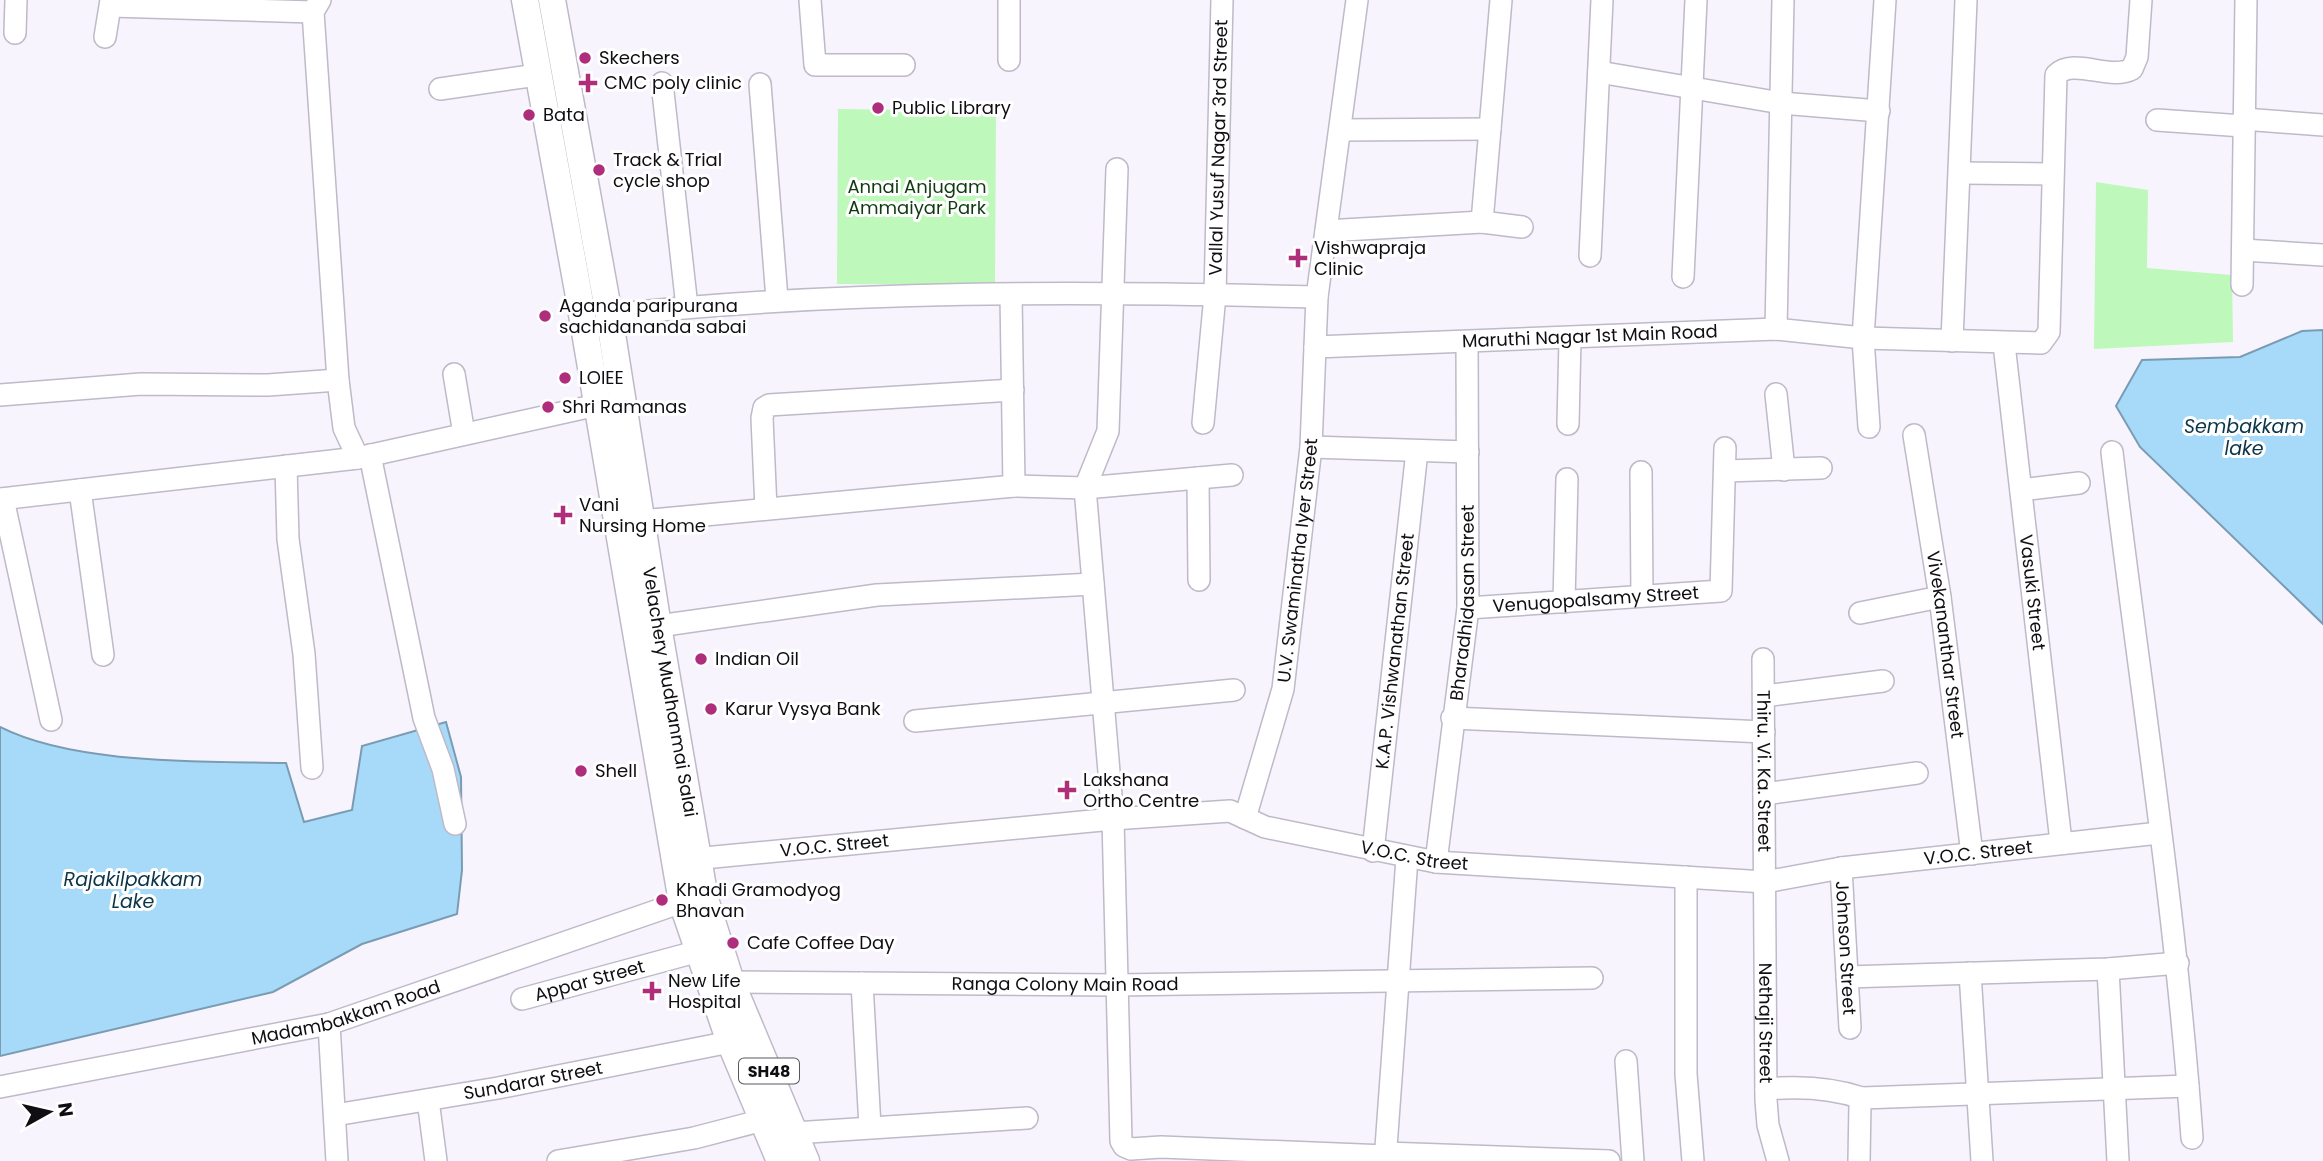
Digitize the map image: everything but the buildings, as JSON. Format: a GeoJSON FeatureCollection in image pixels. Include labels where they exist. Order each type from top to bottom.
{"type":"FeatureCollection","features":[{"type":"Feature","properties":{"kind":"main road","name":"Velachery Mudhanmai Salai"},"geometry":{"type":"LineString","coordinates":[[525,0],[597,405],[687,859]]}},
{"type":"Feature","properties":{"kind":"main road","name":"Velachery Mudhanmai Salai"},"geometry":{"type":"LineString","coordinates":[[552,0],[609,315],[641,521],[699,951],[730,1042],[780,1161]]}},
{"type":"Feature","properties":{"kind":"main road","name":"Velachery Mudhanmai Salai"},"geometry":{"type":"LineString","coordinates":[[693,901],[731,982],[806,1161]]}},
{"type":"Feature","properties":{"kind":"street"},"geometry":{"type":"LineString","coordinates":[[15,33],[16,0]]}},
{"type":"Feature","properties":{"kind":"street"},"geometry":{"type":"LineString","coordinates":[[810,0],[816,65],[904,65]]}},
{"type":"Feature","properties":{"kind":"street"},"geometry":{"type":"LineString","coordinates":[[1009,0],[1009,60]]}},
{"type":"Feature","properties":{"kind":"street","name":"Vallal Yusuf Nagar 3rd Street"},"geometry":{"type":"LineString","coordinates":[[1203,423],[1215,295],[1222,0]]}},
{"type":"Feature","properties":{"kind":"street","name":"U.V. Swaminatha Iyer Street"},"geometry":{"type":"LineString","coordinates":[[1245,818],[1283,689],[1311,447],[1317,297],[1357,0]]}},
{"type":"Feature","properties":{"kind":"street"},"geometry":{"type":"LineString","coordinates":[[1482,222],[1501,0]]}},
{"type":"Feature","properties":{"kind":"street"},"geometry":{"type":"LineString","coordinates":[[1590,256],[1602,0]]}},
{"type":"Feature","properties":{"kind":"street"},"geometry":{"type":"LineString","coordinates":[[1683,277],[1696,0]]}},
{"type":"Feature","properties":{"kind":"street"},"geometry":{"type":"LineString","coordinates":[[1776,329],[1783,0]]}},
{"type":"Feature","properties":{"kind":"street"},"geometry":{"type":"LineString","coordinates":[[1869,427],[1863,338],[1885,0]]}},
{"type":"Feature","properties":{"kind":"street"},"geometry":{"type":"LineString","coordinates":[[1952,341],[1966,0]]}},
{"type":"Feature","properties":{"kind":"street"},"geometry":{"type":"LineString","coordinates":[[1960,173],[2052,174],[2056,75],[2066,69],[2120,73],[2132,69],[2137,57],[2141,0]]}},
{"type":"Feature","properties":{"kind":"street"},"geometry":{"type":"LineString","coordinates":[[2242,285],[2246,0]]}},
{"type":"Feature","properties":{"kind":"street"},"geometry":{"type":"LineString","coordinates":[[105,37],[111,3],[317,6],[338,380],[344,428],[364,456],[422,708],[443,769],[455,824]]}},
{"type":"Feature","properties":{"kind":"street"},"geometry":{"type":"LineString","coordinates":[[1599,72],[1781,103],[1879,111]]}},
{"type":"Feature","properties":{"kind":"street"},"geometry":{"type":"LineString","coordinates":[[440,89],[537,75]]}},
{"type":"Feature","properties":{"kind":"street"},"geometry":{"type":"LineString","coordinates":[[662,83],[687,307]]}},
{"type":"Feature","properties":{"kind":"street"},"geometry":{"type":"LineString","coordinates":[[760,84],[777,299]]}},
{"type":"Feature","properties":{"kind":"street"},"geometry":{"type":"LineString","coordinates":[[2157,120],[2323,125]]}},
{"type":"Feature","properties":{"kind":"street"},"geometry":{"type":"LineString","coordinates":[[1340,130],[1490,130]]}},
{"type":"Feature","properties":{"kind":"street"},"geometry":{"type":"LineString","coordinates":[[1117,170],[1108,431],[1085,488],[1113,819],[1121,1141],[1131,1149],[1162,1154],[1595,1161]]}},
{"type":"Feature","properties":{"kind":"street","name":"Maruthi Nagar 1st Main Road"},"geometry":{"type":"LineString","coordinates":[[1315,347],[1776,329],[1863,338],[2041,343],[2049,332],[2052,174]]}},
{"type":"Feature","properties":{"kind":"street"},"geometry":{"type":"LineString","coordinates":[[1326,231],[1482,222],[1522,227]]}},
{"type":"Feature","properties":{"kind":"street"},"geometry":{"type":"LineString","coordinates":[[2243,250],[2323,255]]}},
{"type":"Feature","properties":{"kind":"street"},"geometry":{"type":"LineString","coordinates":[[609,315],[777,299],[1112,295],[1317,297]]}},
{"type":"Feature","properties":{"kind":"street"},"geometry":{"type":"LineString","coordinates":[[1011,296],[1014,486]]}},
{"type":"Feature","properties":{"kind":"street"},"geometry":{"type":"LineString","coordinates":[[1568,424],[1570,339]]}},
{"type":"Feature","properties":{"kind":"street","name":"Bharadhidasan Street"},"geometry":{"type":"LineString","coordinates":[[1437,862],[1452,718],[1468,608],[1467,342]]}},
{"type":"Feature","properties":{"kind":"street","name":"Vasuki Street"},"geometry":{"type":"LineString","coordinates":[[2004,344],[2061,842]]}},
{"type":"Feature","properties":{"kind":"street"},"geometry":{"type":"LineString","coordinates":[[454,374],[464,434]]}},
{"type":"Feature","properties":{"kind":"street"},"geometry":{"type":"LineString","coordinates":[[0,395],[141,384],[268,385],[338,380]]}},
{"type":"Feature","properties":{"kind":"street"},"geometry":{"type":"LineString","coordinates":[[766,509],[762,418],[764,408],[769,405],[1013,390]]}},
{"type":"Feature","properties":{"kind":"street"},"geometry":{"type":"LineString","coordinates":[[1776,394],[1784,470]]}},
{"type":"Feature","properties":{"kind":"street"},"geometry":{"type":"LineString","coordinates":[[51,720],[1,499],[364,456],[597,405]]}},
{"type":"Feature","properties":{"kind":"street","name":"Vivekananthar Street"},"geometry":{"type":"LineString","coordinates":[[1914,435],[1940,597],[1972,854]]}},
{"type":"Feature","properties":{"kind":"street"},"geometry":{"type":"LineString","coordinates":[[1311,447],[1468,452]]}},
{"type":"Feature","properties":{"kind":"street"},"geometry":{"type":"LineString","coordinates":[[1725,448],[1725,471],[1821,468]]}},
{"type":"Feature","properties":{"kind":"street","name":"K.A.P. Vishwanathan Street"},"geometry":{"type":"LineString","coordinates":[[1373,851],[1417,451]]}},
{"type":"Feature","properties":{"kind":"street"},"geometry":{"type":"LineString","coordinates":[[2112,452],[2178,963],[2192,1138]]}},
{"type":"Feature","properties":{"kind":"street"},"geometry":{"type":"LineString","coordinates":[[286,466],[288,538],[304,654],[312,768]]}},
{"type":"Feature","properties":{"kind":"street","name":"Venugopalsamy Street"},"geometry":{"type":"LineString","coordinates":[[1468,608],[1721,590],[1725,471]]}},
{"type":"Feature","properties":{"kind":"street"},"geometry":{"type":"LineString","coordinates":[[1641,472],[1642,596]]}},
{"type":"Feature","properties":{"kind":"street"},"geometry":{"type":"LineString","coordinates":[[641,521],[1014,486],[1085,488],[1232,475]]}},
{"type":"Feature","properties":{"kind":"street"},"geometry":{"type":"LineString","coordinates":[[1198,478],[1199,580]]}},
{"type":"Feature","properties":{"kind":"street"},"geometry":{"type":"LineString","coordinates":[[1564,602],[1567,480]]}},
{"type":"Feature","properties":{"kind":"street"},"geometry":{"type":"LineString","coordinates":[[2021,490],[2079,483]]}},
{"type":"Feature","properties":{"kind":"street"},"geometry":{"type":"LineString","coordinates":[[80,490],[103,654]]}},
{"type":"Feature","properties":{"kind":"street"},"geometry":{"type":"LineString","coordinates":[[657,626],[877,595],[1093,584]]}},
{"type":"Feature","properties":{"kind":"street"},"geometry":{"type":"LineString","coordinates":[[1860,613],[1940,597]]}},
{"type":"Feature","properties":{"kind":"street","name":"Thiru. Vi. Ka. Street"},"geometry":{"type":"LineString","coordinates":[[1763,659],[1765,882]]}},
{"type":"Feature","properties":{"kind":"street"},"geometry":{"type":"LineString","coordinates":[[1764,696],[1883,681]]}},
{"type":"Feature","properties":{"kind":"street"},"geometry":{"type":"LineString","coordinates":[[915,721],[1234,690]]}},
{"type":"Feature","properties":{"kind":"street"},"geometry":{"type":"LineString","coordinates":[[1452,718],[1764,732]]}},
{"type":"Feature","properties":{"kind":"street"},"geometry":{"type":"LineString","coordinates":[[1764,794],[1917,773]]}},
{"type":"Feature","properties":{"kind":"street","name":"V.O.C. Street"},"geometry":{"type":"LineString","coordinates":[[687,859],[1113,819],[1230,811],[1265,827],[1437,862],[1765,882],[1841,868],[2159,832]]}},
{"type":"Feature","properties":{"kind":"street"},"geometry":{"type":"LineString","coordinates":[[1386,1157],[1407,858]]}},
{"type":"Feature","properties":{"kind":"street","name":"Johnson Street"},"geometry":{"type":"LineString","coordinates":[[1841,868],[1850,1028]]}},
{"type":"Feature","properties":{"kind":"street"},"geometry":{"type":"LineString","coordinates":[[1686,877],[1686,1074],[1693,1161]]}},
{"type":"Feature","properties":{"kind":"street","name":"Nethaji Street"},"geometry":{"type":"LineString","coordinates":[[1765,882],[1766,1089],[1768,1125],[1779,1161]]}},
{"type":"Feature","properties":{"kind":"street","name":"Madambakkam Road"},"geometry":{"type":"LineString","coordinates":[[0,1087],[329,1024],[693,901]]}},
{"type":"Feature","properties":{"kind":"street","name":"Appar Street"},"geometry":{"type":"LineString","coordinates":[[522,999],[699,951]]}},
{"type":"Feature","properties":{"kind":"street"},"geometry":{"type":"LineString","coordinates":[[1847,977],[2108,969],[2178,963]]}},
{"type":"Feature","properties":{"kind":"street"},"geometry":{"type":"LineString","coordinates":[[2108,969],[2118,1161]]}},
{"type":"Feature","properties":{"kind":"street"},"geometry":{"type":"LineString","coordinates":[[1970,973],[1982,1161]]}},
{"type":"Feature","properties":{"kind":"street","name":"Ranga Colony Main Road"},"geometry":{"type":"LineString","coordinates":[[731,982],[1117,985],[1398,978],[1592,978]]}},
{"type":"Feature","properties":{"kind":"street"},"geometry":{"type":"LineString","coordinates":[[862,983],[870,1127]]}},
{"type":"Feature","properties":{"kind":"street"},"geometry":{"type":"LineString","coordinates":[[329,1024],[337,1161]]}},
{"type":"Feature","properties":{"kind":"street","name":"Sundarar Street"},"geometry":{"type":"LineString","coordinates":[[335,1115],[428,1100],[730,1042]]}},
{"type":"Feature","properties":{"kind":"street"},"geometry":{"type":"LineString","coordinates":[[1626,1061],[1633,1161]]}},
{"type":"Feature","properties":{"kind":"street"},"geometry":{"type":"LineString","coordinates":[[1766,1089],[1791,1086],[1838,1089],[1862,1098],[1978,1096],[2188,1086]]}},
{"type":"Feature","properties":{"kind":"street"},"geometry":{"type":"LineString","coordinates":[[1859,1161],[1862,1098]]}},
{"type":"Feature","properties":{"kind":"street"},"geometry":{"type":"LineString","coordinates":[[428,1100],[436,1161]]}},
{"type":"Feature","properties":{"kind":"street"},"geometry":{"type":"LineString","coordinates":[[794,1133],[1027,1118]]}},
{"type":"Feature","properties":{"kind":"street"},"geometry":{"type":"LineString","coordinates":[[558,1161],[694,1138],[763,1120]]}},
{"type":"Feature","properties":{"kind":"green space","name":"Annai Anjugam Ammaiyar Park"},"geometry":{"type":"Polygon","coordinates":[[[838,109],[996,111],[995,285],[837,284],[838,109]]]}},
{"type":"Feature","properties":{"kind":"green space"},"geometry":{"type":"Polygon","coordinates":[[[2096,182],[2148,190],[2147,268],[2232,275],[2233,342],[2094,349],[2096,182]]]}},
{"type":"Feature","properties":{"kind":"water","name":"Sembakkam lake"},"geometry":{"type":"Polygon","coordinates":[[[2323,330],[2323,624],[2140,447],[2116,406],[2142,360],[2240,357],[2302,331],[2323,330]]]}},
{"type":"Feature","properties":{"kind":"water","name":"Rajakilpakkam Lake"},"geometry":{"type":"Polygon","coordinates":[[[446,722],[461,777],[462,870],[457,914],[362,944],[273,992],[0,1056],[0,727],[30,739],[101,755],[178,761],[286,763],[304,822],[352,810],[362,746],[446,722]]]}},
{"type":"Feature","properties":{"kind":"place","name":"Skechers"},"geometry":{"type":"Point","coordinates":[585,58]}},
{"type":"Feature","properties":{"kind":"place","name":"CMC poly clinic"},"geometry":{"type":"Point","coordinates":[588,83]}},
{"type":"Feature","properties":{"kind":"place","name":"Public Library"},"geometry":{"type":"Point","coordinates":[878,108]}},
{"type":"Feature","properties":{"kind":"place","name":"Bata"},"geometry":{"type":"Point","coordinates":[529,115]}},
{"type":"Feature","properties":{"kind":"place","name":"Track & Trial cycle shop"},"geometry":{"type":"Point","coordinates":[599,170]}},
{"type":"Feature","properties":{"kind":"place","name":"Vishwapraja Clinic"},"geometry":{"type":"Point","coordinates":[1298,258]}},
{"type":"Feature","properties":{"kind":"place","name":"Aganda paripurana sachidananda sabai"},"geometry":{"type":"Point","coordinates":[545,316]}},
{"type":"Feature","properties":{"kind":"place","name":"LOIEE"},"geometry":{"type":"Point","coordinates":[565,378]}},
{"type":"Feature","properties":{"kind":"place","name":"Shri Ramanas"},"geometry":{"type":"Point","coordinates":[548,407]}},
{"type":"Feature","properties":{"kind":"place","name":"Vani Nursing Home"},"geometry":{"type":"Point","coordinates":[563,515]}},
{"type":"Feature","properties":{"kind":"place","name":"Indian Oil"},"geometry":{"type":"Point","coordinates":[701,659]}},
{"type":"Feature","properties":{"kind":"place","name":"Karur Vysya Bank"},"geometry":{"type":"Point","coordinates":[711,709]}},
{"type":"Feature","properties":{"kind":"place","name":"Shell"},"geometry":{"type":"Point","coordinates":[581,771]}},
{"type":"Feature","properties":{"kind":"place","name":"Lakshana Ortho Centre"},"geometry":{"type":"Point","coordinates":[1067,790]}},
{"type":"Feature","properties":{"kind":"place","name":"Khadi Gramodyog Bhavan"},"geometry":{"type":"Point","coordinates":[662,900]}},
{"type":"Feature","properties":{"kind":"place","name":"Cafe Coffee Day"},"geometry":{"type":"Point","coordinates":[733,943]}},
{"type":"Feature","properties":{"kind":"place","name":"New Life Hospital"},"geometry":{"type":"Point","coordinates":[652,991]}}]}
